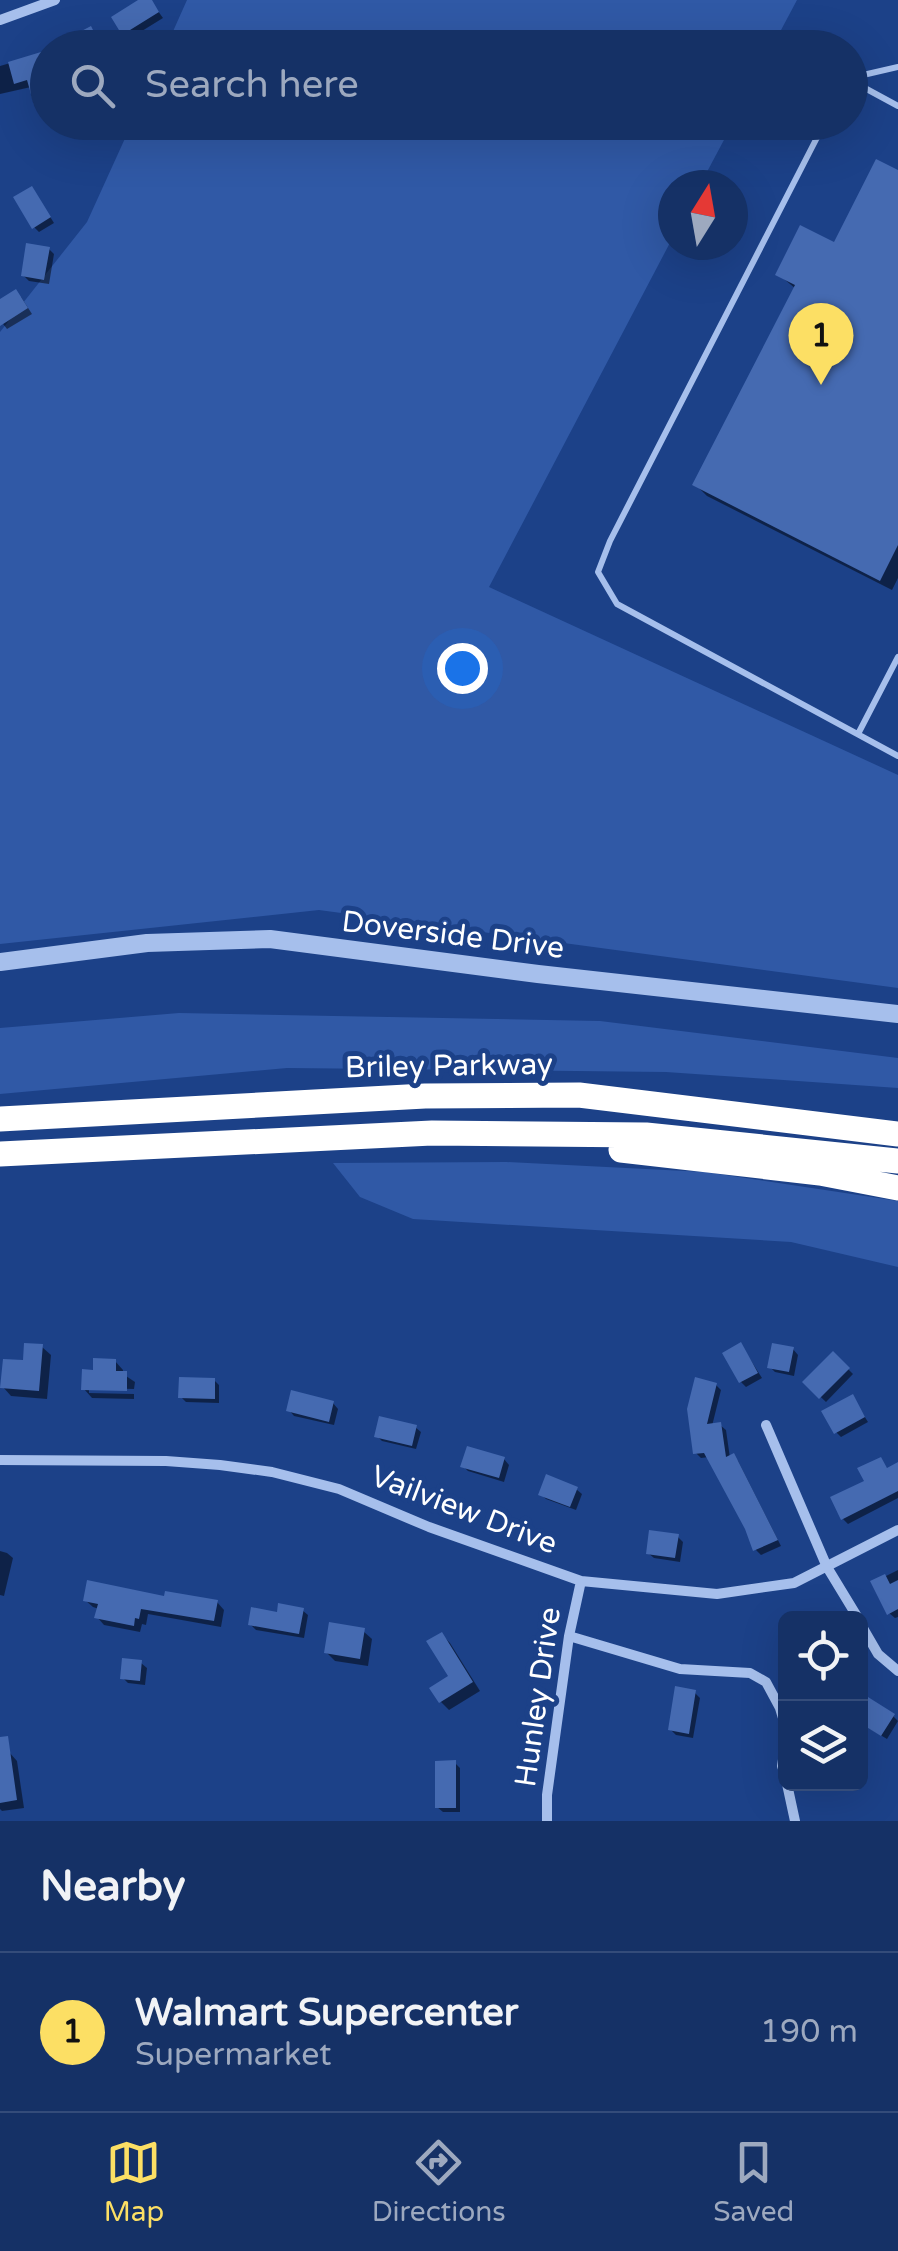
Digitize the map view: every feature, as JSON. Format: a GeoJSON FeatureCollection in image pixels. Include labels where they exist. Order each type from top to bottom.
{"type":"FeatureCollection","features":[{"type":"Feature","properties":{"kind":"highway","name":"Briley Parkway"},"geometry":{"type":"LineString","coordinates":[[0,1119],[425,1096],[579,1096],[898,1134]]}},
{"type":"Feature","properties":{"kind":"highway"},"geometry":{"type":"LineString","coordinates":[[579,1096],[744,1101],[898,1118]]}},
{"type":"Feature","properties":{"kind":"highway"},"geometry":{"type":"LineString","coordinates":[[0,1154],[432,1134],[646,1135],[898,1160]]}},
{"type":"Feature","properties":{"kind":"highway"},"geometry":{"type":"LineString","coordinates":[[432,1134],[628,1150],[820,1173],[898,1188]]}},
{"type":"Feature","properties":{"kind":"street"},"geometry":{"type":"LineString","coordinates":[[0,20],[55,0]]}},
{"type":"Feature","properties":{"kind":"street","name":"Doverside Drive"},"geometry":{"type":"LineString","coordinates":[[0,962],[147,943],[270,940],[898,1014]]}},
{"type":"Feature","properties":{"kind":"street"},"geometry":{"type":"LineString","coordinates":[[766,1426],[828,1566],[853,1611]]}},
{"type":"Feature","properties":{"kind":"street","name":"Vailview Drive"},"geometry":{"type":"LineString","coordinates":[[0,1460],[166,1462],[272,1472],[338,1489],[436,1530],[581,1581],[717,1594],[794,1583],[898,1530]]}},
{"type":"Feature","properties":{"kind":"street","name":"Hunley Drive"},"geometry":{"type":"LineString","coordinates":[[546,1821],[569,1636],[581,1581]]}},
{"type":"Feature","properties":{"kind":"street"},"geometry":{"type":"LineString","coordinates":[[569,1636],[680,1669],[750,1673],[766,1682],[778,1704]]}},
{"type":"Feature","properties":{"kind":"street"},"geometry":{"type":"LineString","coordinates":[[868,1637],[878,1654],[898,1672]]}},
{"type":"Feature","properties":{"kind":"street"},"geometry":{"type":"LineString","coordinates":[[788,1791],[795,1821]]}},
{"type":"Feature","properties":{"kind":"lane"},"geometry":{"type":"LineString","coordinates":[[868,74],[898,67]]}},
{"type":"Feature","properties":{"kind":"lane"},"geometry":{"type":"LineString","coordinates":[[868,89],[898,106]]}},
{"type":"Feature","properties":{"kind":"lane"},"geometry":{"type":"LineString","coordinates":[[816,140],[616,528],[598,572],[617,604],[898,756]]}},
{"type":"Feature","properties":{"kind":"lane"},"geometry":{"type":"LineString","coordinates":[[858,734],[898,657]]}},
{"type":"Feature","properties":{"kind":"shaded area"},"geometry":{"type":"Polygon","coordinates":[[[187,0],[797,0],[781,30],[174,30],[187,0]]]}},
{"type":"Feature","properties":{"kind":"shaded area"},"geometry":{"type":"Polygon","coordinates":[[[124,140],[724,140],[708,170],[658,170],[661,260],[489,587],[898,775],[898,988],[319,910],[0,944],[0,332],[87,222],[124,140]]]}},
{"type":"Feature","properties":{"kind":"shaded area"},"geometry":{"type":"Polygon","coordinates":[[[179,1013],[600,1021],[898,1058],[898,1088],[666,1072],[287,1068],[0,1094],[0,1028],[179,1013]]]}},
{"type":"Feature","properties":{"kind":"shaded area"},"geometry":{"type":"Polygon","coordinates":[[[506,1162],[705,1172],[898,1201],[898,1267],[791,1242],[413,1219],[360,1197],[333,1163],[506,1162]]]}},
{"type":"Feature","properties":{"kind":"building"},"geometry":{"type":"Polygon","coordinates":[[[138,0],[152,0],[159,12],[130,30],[119,30],[111,17],[138,0]]]}},
{"type":"Feature","properties":{"kind":"building"},"geometry":{"type":"Polygon","coordinates":[[[30,55],[30,91],[27,80],[14,84],[8,62],[30,55]]]}},
{"type":"Feature","properties":{"kind":"building"},"geometry":{"type":"Polygon","coordinates":[[[876,159],[898,170],[898,545],[880,581],[692,485],[795,285],[775,275],[800,225],[834,242],[876,159]]]}},
{"type":"Feature","properties":{"kind":"building"},"geometry":{"type":"Polygon","coordinates":[[[32,186],[51,217],[32,229],[13,197],[32,186]]]}},
{"type":"Feature","properties":{"kind":"building"},"geometry":{"type":"Polygon","coordinates":[[[26,243],[50,247],[44,280],[21,276],[26,243]]]}},
{"type":"Feature","properties":{"kind":"building"},"geometry":{"type":"Polygon","coordinates":[[[16,289],[28,308],[0,326],[0,299],[16,289]]]}},
{"type":"Feature","properties":{"kind":"building"},"geometry":{"type":"Polygon","coordinates":[[[741,1342],[758,1373],[739,1383],[722,1353],[741,1342]]]}},
{"type":"Feature","properties":{"kind":"building"},"geometry":{"type":"Polygon","coordinates":[[[24,1343],[43,1344],[39,1391],[0,1388],[3,1359],[23,1360],[24,1343]]]}},
{"type":"Feature","properties":{"kind":"building"},"geometry":{"type":"Polygon","coordinates":[[[772,1343],[794,1347],[789,1372],[767,1368],[772,1343]]]}},
{"type":"Feature","properties":{"kind":"building"},"geometry":{"type":"Polygon","coordinates":[[[833,1351],[850,1368],[819,1399],[802,1382],[833,1351]]]}},
{"type":"Feature","properties":{"kind":"building"},"geometry":{"type":"Polygon","coordinates":[[[93,1358],[116,1359],[116,1371],[127,1371],[127,1391],[81,1390],[82,1369],[93,1370],[93,1358]]]}},
{"type":"Feature","properties":{"kind":"building"},"geometry":{"type":"Polygon","coordinates":[[[179,1377],[215,1378],[215,1399],[178,1398],[179,1377]]]}},
{"type":"Feature","properties":{"kind":"building"},"geometry":{"type":"Polygon","coordinates":[[[695,1377],[717,1383],[707,1424],[721,1422],[726,1457],[734,1453],[778,1540],[753,1551],[704,1453],[693,1454],[687,1409],[695,1377]]]}},
{"type":"Feature","properties":{"kind":"building"},"geometry":{"type":"Polygon","coordinates":[[[291,1390],[334,1401],[329,1422],[286,1411],[291,1390]]]}},
{"type":"Feature","properties":{"kind":"building"},"geometry":{"type":"Polygon","coordinates":[[[853,1394],[865,1417],[834,1434],[821,1411],[853,1394]]]}},
{"type":"Feature","properties":{"kind":"building"},"geometry":{"type":"Polygon","coordinates":[[[379,1416],[417,1425],[412,1446],[374,1437],[379,1416]]]}},
{"type":"Feature","properties":{"kind":"building"},"geometry":{"type":"Polygon","coordinates":[[[467,1446],[505,1457],[499,1478],[460,1467],[467,1446]]]}},
{"type":"Feature","properties":{"kind":"building"},"geometry":{"type":"Polygon","coordinates":[[[881,1457],[887,1468],[898,1462],[898,1491],[841,1520],[830,1497],[864,1481],[857,1468],[881,1457]]]}},
{"type":"Feature","properties":{"kind":"building"},"geometry":{"type":"Polygon","coordinates":[[[546,1474],[578,1487],[570,1507],[538,1495],[546,1474]]]}},
{"type":"Feature","properties":{"kind":"building"},"geometry":{"type":"Polygon","coordinates":[[[649,1530],[679,1534],[675,1558],[646,1554],[649,1530]]]}},
{"type":"Feature","properties":{"kind":"building"},"geometry":{"type":"Polygon","coordinates":[[[885,1574],[890,1584],[898,1580],[898,1609],[887,1615],[870,1581],[885,1574]]]}},
{"type":"Feature","properties":{"kind":"building"},"geometry":{"type":"Polygon","coordinates":[[[87,1580],[164,1596],[165,1591],[218,1600],[214,1621],[141,1609],[134,1626],[94,1618],[98,1604],[83,1601],[87,1580]]]}},
{"type":"Feature","properties":{"kind":"building"},"geometry":{"type":"Polygon","coordinates":[[[278,1603],[304,1608],[299,1634],[248,1625],[251,1607],[277,1612],[278,1603]]]}},
{"type":"Feature","properties":{"kind":"building"},"geometry":{"type":"Polygon","coordinates":[[[329,1622],[365,1628],[360,1659],[324,1653],[329,1622]]]}},
{"type":"Feature","properties":{"kind":"building"},"geometry":{"type":"Polygon","coordinates":[[[442,1632],[473,1682],[439,1703],[429,1688],[448,1676],[426,1641],[442,1632]]]}},
{"type":"Feature","properties":{"kind":"building"},"geometry":{"type":"Polygon","coordinates":[[[122,1658],[142,1660],[140,1681],[120,1679],[122,1658]]]}},
{"type":"Feature","properties":{"kind":"building"},"geometry":{"type":"Polygon","coordinates":[[[675,1686],[696,1690],[689,1734],[668,1730],[675,1686]]]}},
{"type":"Feature","properties":{"kind":"building"},"geometry":{"type":"Polygon","coordinates":[[[868,1697],[895,1714],[881,1736],[868,1728],[868,1697]]]}},
{"type":"Feature","properties":{"kind":"building"},"geometry":{"type":"Polygon","coordinates":[[[8,1736],[17,1800],[0,1803],[0,1737],[8,1736]]]}},
{"type":"Feature","properties":{"kind":"building"},"geometry":{"type":"Polygon","coordinates":[[[456,1760],[456,1808],[435,1808],[435,1761],[456,1760]]]}},
{"type":"Feature","properties":{"kind":"place","name":"Walmart Supercenter"},"geometry":{"type":"Point","coordinates":[821,385]}}]}
